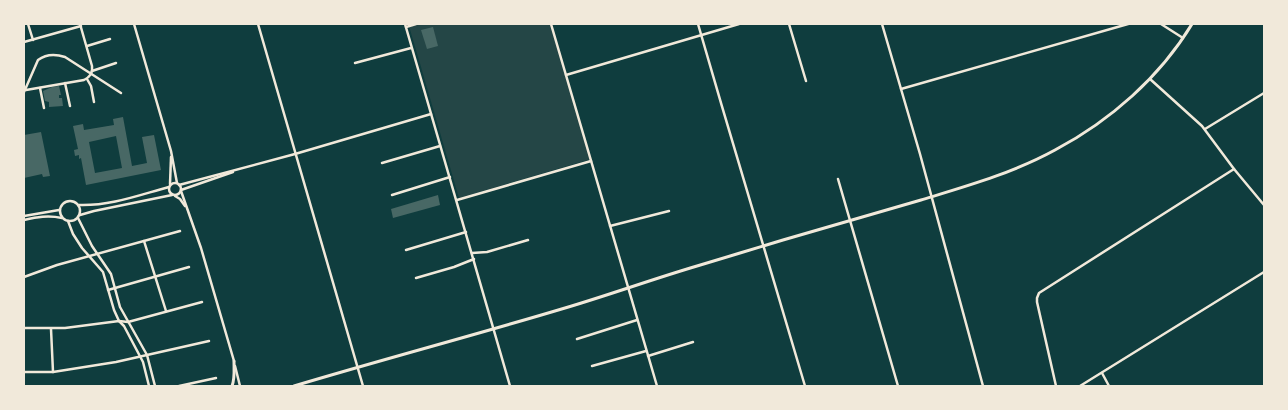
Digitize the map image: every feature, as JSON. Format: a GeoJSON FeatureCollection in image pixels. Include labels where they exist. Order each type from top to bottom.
{"type":"FeatureCollection","features":[{"type":"Feature","properties":{"kind":"main road"},"geometry":{"type":"LineString","coordinates":[[294,386],[576,305],[698,265],[954,191],[1021,167],[1055,151],[1100,122],[1150,78],[1192,24]]}},
{"type":"Feature","properties":{"kind":"main road"},"geometry":{"type":"LineString","coordinates":[[232,386],[234,361]]}},
{"type":"Feature","properties":{"kind":"street"},"geometry":{"type":"LineString","coordinates":[[28,24],[32,40]]}},
{"type":"Feature","properties":{"kind":"street"},"geometry":{"type":"LineString","coordinates":[[134,24],[171,151],[178,184],[201,248],[240,386]]}},
{"type":"Feature","properties":{"kind":"street"},"geometry":{"type":"LineString","coordinates":[[258,24],[363,386]]}},
{"type":"Feature","properties":{"kind":"street"},"geometry":{"type":"LineString","coordinates":[[416,24],[405,25],[510,386]]}},
{"type":"Feature","properties":{"kind":"street"},"geometry":{"type":"LineString","coordinates":[[551,24],[657,386]]}},
{"type":"Feature","properties":{"kind":"street"},"geometry":{"type":"LineString","coordinates":[[698,24],[805,386]]}},
{"type":"Feature","properties":{"kind":"street"},"geometry":{"type":"LineString","coordinates":[[566,75],[739,24]]}},
{"type":"Feature","properties":{"kind":"street"},"geometry":{"type":"LineString","coordinates":[[789,24],[806,81]]}},
{"type":"Feature","properties":{"kind":"street"},"geometry":{"type":"LineString","coordinates":[[882,24],[932,197],[983,386]]}},
{"type":"Feature","properties":{"kind":"street"},"geometry":{"type":"LineString","coordinates":[[900,89],[1128,24]]}},
{"type":"Feature","properties":{"kind":"street"},"geometry":{"type":"LineString","coordinates":[[1161,24],[1183,38]]}},
{"type":"Feature","properties":{"kind":"street"},"geometry":{"type":"LineString","coordinates":[[24,42],[80,25],[87,46],[92,72]]}},
{"type":"Feature","properties":{"kind":"street"},"geometry":{"type":"LineString","coordinates":[[87,46],[110,39]]}},
{"type":"Feature","properties":{"kind":"street"},"geometry":{"type":"LineString","coordinates":[[354,63],[412,48]]}},
{"type":"Feature","properties":{"kind":"street"},"geometry":{"type":"LineString","coordinates":[[24,90],[38,60],[54,54],[61,55],[92,72],[120,93]]}},
{"type":"Feature","properties":{"kind":"street"},"geometry":{"type":"LineString","coordinates":[[24,90],[87,78],[92,72],[116,63]]}},
{"type":"Feature","properties":{"kind":"street"},"geometry":{"type":"LineString","coordinates":[[87,78],[91,86],[94,102]]}},
{"type":"Feature","properties":{"kind":"street"},"geometry":{"type":"LineString","coordinates":[[1150,78],[1205,130],[1234,170],[1264,205]]}},
{"type":"Feature","properties":{"kind":"street"},"geometry":{"type":"LineString","coordinates":[[65,83],[70,106]]}},
{"type":"Feature","properties":{"kind":"street"},"geometry":{"type":"LineString","coordinates":[[40,88],[44,108]]}},
{"type":"Feature","properties":{"kind":"street"},"geometry":{"type":"LineString","coordinates":[[1205,130],[1264,93]]}},
{"type":"Feature","properties":{"kind":"street"},"geometry":{"type":"LineString","coordinates":[[24,220],[52,216],[73,221],[94,211],[178,194],[181,190],[240,170],[431,114]]}},
{"type":"Feature","properties":{"kind":"street"},"geometry":{"type":"LineString","coordinates":[[382,163],[440,146]]}},
{"type":"Feature","properties":{"kind":"street"},"geometry":{"type":"LineString","coordinates":[[171,151],[169,190],[188,209]]}},
{"type":"Feature","properties":{"kind":"street"},"geometry":{"type":"LineString","coordinates":[[457,200],[591,161]]}},
{"type":"Feature","properties":{"kind":"street"},"geometry":{"type":"LineString","coordinates":[[63,219],[60,210],[63,204],[69,201],[79,205],[93,206],[127,200],[174,183],[178,184],[240,170]]}},
{"type":"Feature","properties":{"kind":"street"},"geometry":{"type":"LineString","coordinates":[[1056,386],[1037,296],[1046,288],[1234,170]]}},
{"type":"Feature","properties":{"kind":"street"},"geometry":{"type":"LineString","coordinates":[[392,195],[450,177]]}},
{"type":"Feature","properties":{"kind":"street"},"geometry":{"type":"LineString","coordinates":[[838,179],[898,386]]}},
{"type":"Feature","properties":{"kind":"street"},"geometry":{"type":"LineString","coordinates":[[79,205],[81,210],[79,217],[97,253],[111,274],[120,307],[147,355],[155,386]]}},
{"type":"Feature","properties":{"kind":"street"},"geometry":{"type":"LineString","coordinates":[[24,216],[60,210]]}},
{"type":"Feature","properties":{"kind":"street"},"geometry":{"type":"LineString","coordinates":[[610,226],[669,211]]}},
{"type":"Feature","properties":{"kind":"street"},"geometry":{"type":"LineString","coordinates":[[68,221],[73,234],[88,256],[103,272],[114,310],[140,357],[149,386]]}},
{"type":"Feature","properties":{"kind":"street"},"geometry":{"type":"LineString","coordinates":[[24,277],[57,264],[180,231]]}},
{"type":"Feature","properties":{"kind":"street"},"geometry":{"type":"LineString","coordinates":[[406,250],[466,232]]}},
{"type":"Feature","properties":{"kind":"street"},"geometry":{"type":"LineString","coordinates":[[472,253],[487,252],[528,240]]}},
{"type":"Feature","properties":{"kind":"street"},"geometry":{"type":"LineString","coordinates":[[144,241],[166,311]]}},
{"type":"Feature","properties":{"kind":"street"},"geometry":{"type":"LineString","coordinates":[[416,278],[474,259]]}},
{"type":"Feature","properties":{"kind":"street"},"geometry":{"type":"LineString","coordinates":[[108,290],[189,267]]}},
{"type":"Feature","properties":{"kind":"street"},"geometry":{"type":"LineString","coordinates":[[1080,386],[1264,272]]}},
{"type":"Feature","properties":{"kind":"street"},"geometry":{"type":"LineString","coordinates":[[24,328],[51,329],[119,321],[128,322],[202,302]]}},
{"type":"Feature","properties":{"kind":"street"},"geometry":{"type":"LineString","coordinates":[[577,339],[638,320]]}},
{"type":"Feature","properties":{"kind":"street"},"geometry":{"type":"LineString","coordinates":[[51,329],[53,372]]}},
{"type":"Feature","properties":{"kind":"street"},"geometry":{"type":"LineString","coordinates":[[24,372],[53,372],[140,357],[209,341]]}},
{"type":"Feature","properties":{"kind":"street"},"geometry":{"type":"LineString","coordinates":[[648,356],[693,342]]}},
{"type":"Feature","properties":{"kind":"street"},"geometry":{"type":"LineString","coordinates":[[592,366],[647,351]]}},
{"type":"Feature","properties":{"kind":"street"},"geometry":{"type":"LineString","coordinates":[[1102,372],[1109,386]]}},
{"type":"Feature","properties":{"kind":"street"},"geometry":{"type":"LineString","coordinates":[[179,386],[216,378]]}},
{"type":"Feature","properties":{"kind":"shaded area"},"geometry":{"type":"Polygon","coordinates":[[[418,24],[552,24],[591,159],[459,198],[409,26],[418,24]]]}},
{"type":"Feature","properties":{"kind":"building"},"geometry":{"type":"Polygon","coordinates":[[[433,27],[438,46],[427,49],[421,30],[433,27]]]}},
{"type":"Feature","properties":{"kind":"building"},"geometry":{"type":"Polygon","coordinates":[[[59,86],[61,95],[59,95],[59,98],[62,98],[63,106],[49,107],[49,102],[45,101],[43,91],[59,86]]]}},
{"type":"Feature","properties":{"kind":"building"},"geometry":{"type":"Polygon","coordinates":[[[123,117],[132,166],[147,163],[142,137],[154,135],[161,170],[86,185],[81,158],[79,159],[79,155],[75,156],[74,150],[78,149],[73,126],[83,124],[84,130],[114,125],[113,119],[123,117]],[[116,136],[89,142],[95,173],[122,168],[116,136]]]}},
{"type":"Feature","properties":{"kind":"building"},"geometry":{"type":"Polygon","coordinates":[[[41,132],[50,176],[43,177],[42,174],[24,178],[24,135],[41,132]]]}},
{"type":"Feature","properties":{"kind":"building"},"geometry":{"type":"Polygon","coordinates":[[[438,195],[440,205],[393,218],[391,209],[438,195]]]}}]}
